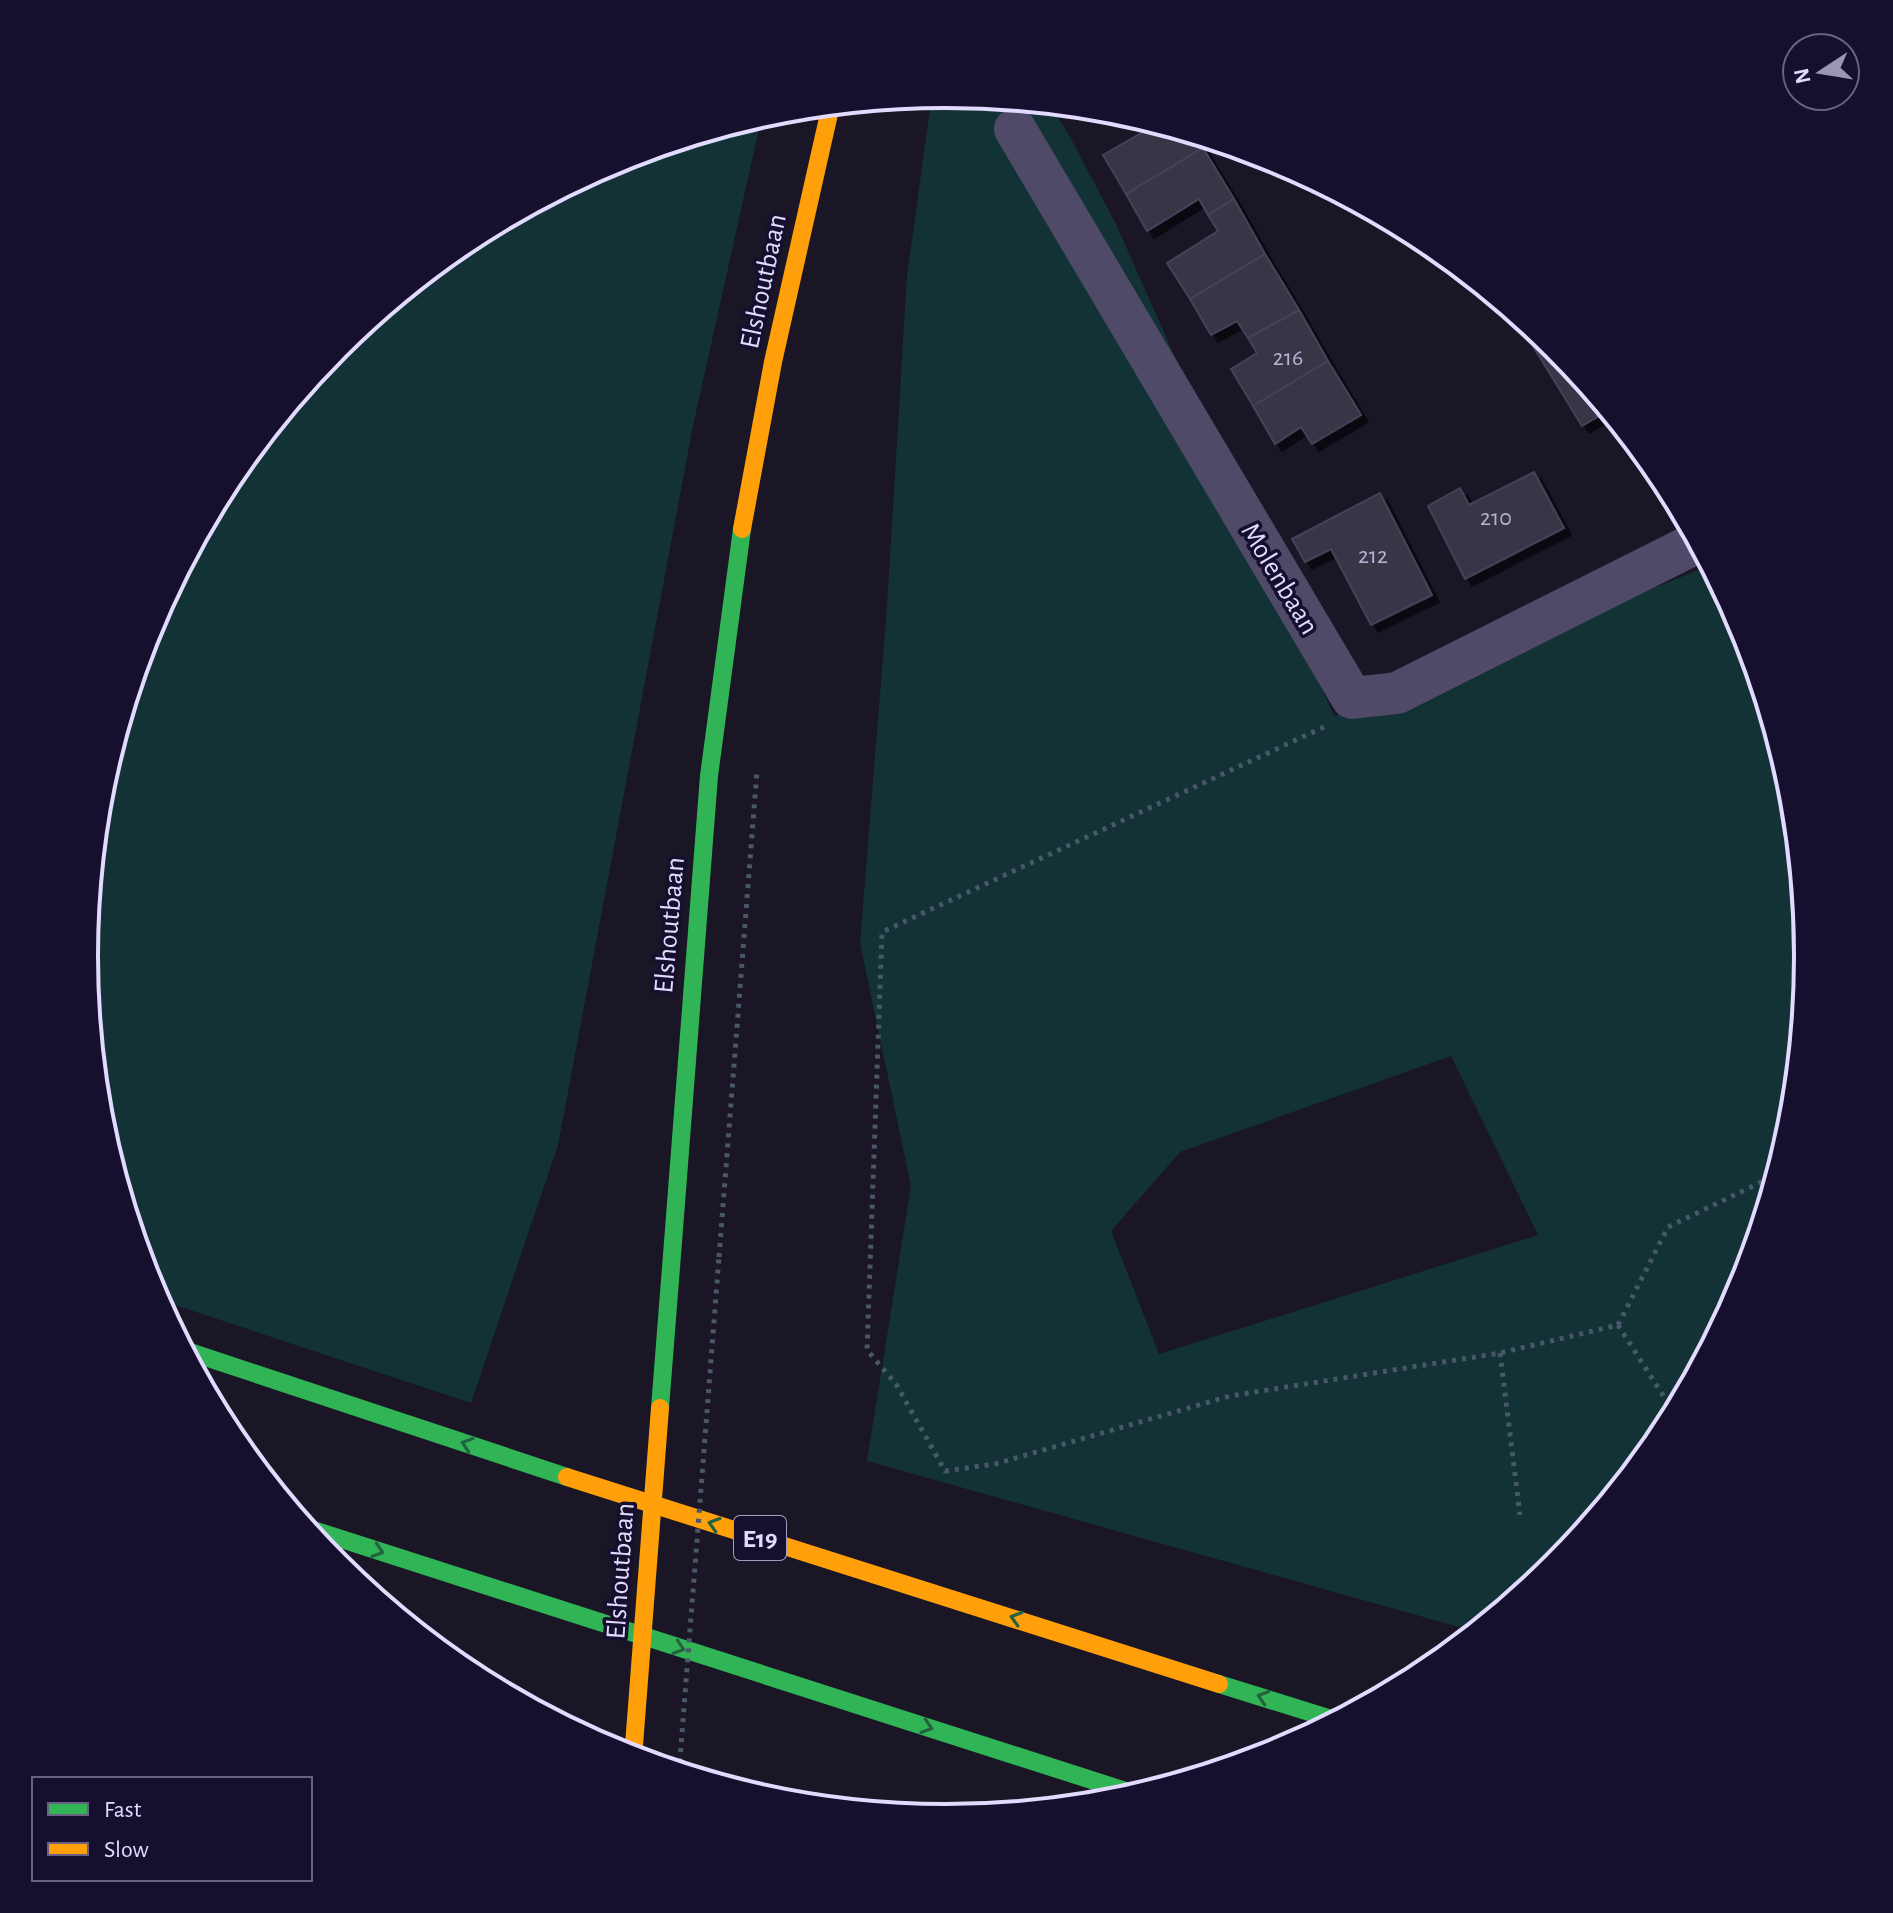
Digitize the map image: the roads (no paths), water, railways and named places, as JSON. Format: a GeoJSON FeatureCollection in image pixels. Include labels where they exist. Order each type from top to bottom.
{"type":"FeatureCollection","features":[{"type":"Feature","properties":{"kind":"main road","name":"Elshoutbaan"},"geometry":{"type":"LineString","coordinates":[[634,1745],[694,941],[712,749],[728,621],[770,378],[828,116]]}},
{"type":"Feature","properties":{"kind":"main road","name":"E19"},"geometry":{"type":"LineString","coordinates":[[198,1355],[650,1504],[1323,1716]]}},
{"type":"Feature","properties":{"kind":"main road"},"geometry":{"type":"LineString","coordinates":[[326,1534],[1116,1788]]}},
{"type":"Feature","properties":{"kind":"street","name":"Molenbaan"},"geometry":{"type":"LineString","coordinates":[[1015,129],[1352,698],[1397,693],[1689,547]]}}]}
